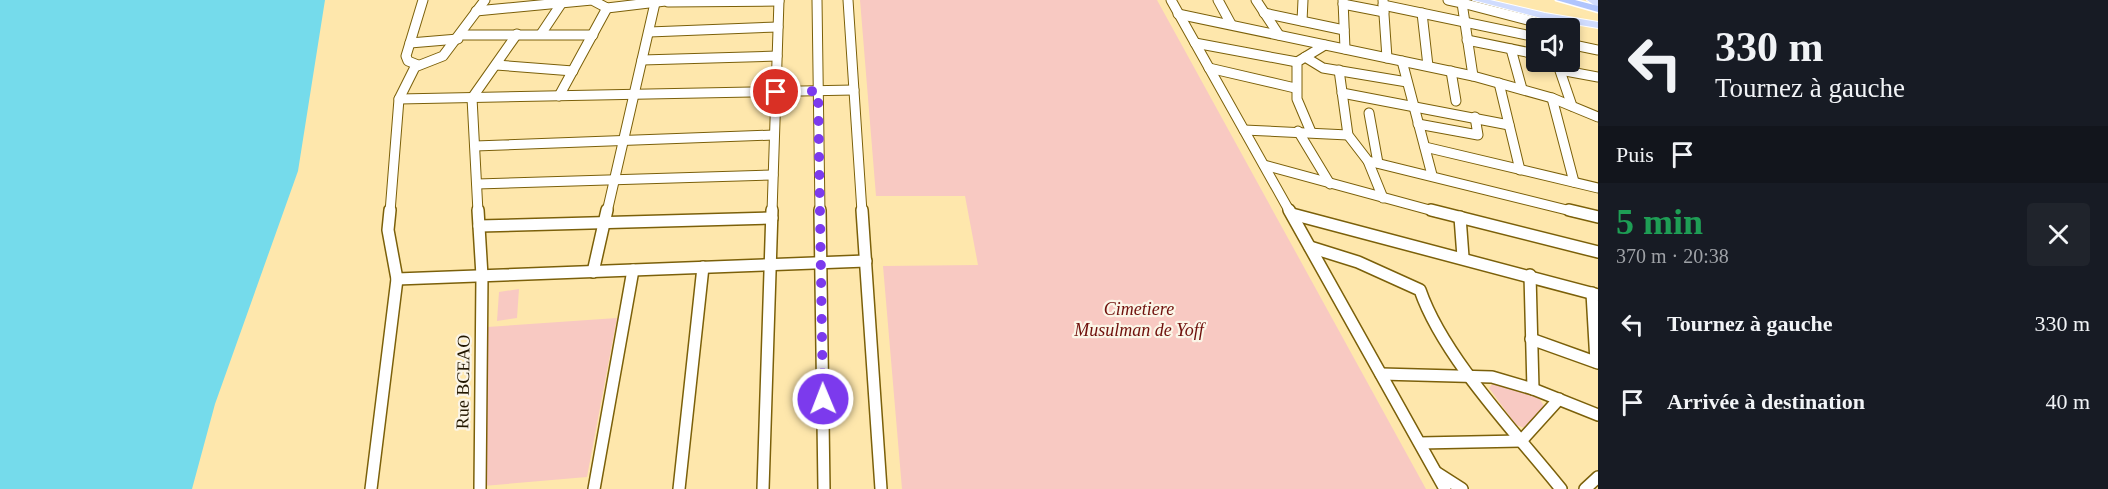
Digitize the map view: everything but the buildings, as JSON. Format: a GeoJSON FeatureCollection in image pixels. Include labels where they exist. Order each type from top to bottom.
{"type":"FeatureCollection","features":[{"type":"Feature","properties":{"kind":"highway"},"geometry":{"type":"LineString","coordinates":[[1561,0],[1598,6]]}},
{"type":"Feature","properties":{"kind":"highway"},"geometry":{"type":"LineString","coordinates":[[1576,0],[1598,6]]}},
{"type":"Feature","properties":{"kind":"main road"},"geometry":{"type":"LineString","coordinates":[[1478,0],[1554,18]]}},
{"type":"Feature","properties":{"kind":"main road"},"geometry":{"type":"LineString","coordinates":[[1592,0],[1598,6]]}},
{"type":"Feature","properties":{"kind":"main road"},"geometry":{"type":"LineString","coordinates":[[1545,16],[1598,33]]}},
{"type":"Feature","properties":{"kind":"main road"},"geometry":{"type":"LineString","coordinates":[[1580,22],[1591,21],[1598,17]]}},
{"type":"Feature","properties":{"kind":"main road"},"geometry":{"type":"LineString","coordinates":[[1580,23],[1598,25]]}},
{"type":"Feature","properties":{"kind":"street"},"geometry":{"type":"LineString","coordinates":[[423,0],[407,59],[418,64],[443,56],[484,0]]}},
{"type":"Feature","properties":{"kind":"street"},"geometry":{"type":"LineString","coordinates":[[476,11],[530,4],[620,0]]}},
{"type":"Feature","properties":{"kind":"street"},"geometry":{"type":"LineString","coordinates":[[658,3],[674,0]]}},
{"type":"Feature","properties":{"kind":"street"},"geometry":{"type":"LineString","coordinates":[[594,1],[607,8],[658,3],[779,0],[763,489]]}},
{"type":"Feature","properties":{"kind":"street"},"geometry":{"type":"LineString","coordinates":[[817,0],[825,489]]}},
{"type":"Feature","properties":{"kind":"street"},"geometry":{"type":"LineString","coordinates":[[848,0],[881,489]]}},
{"type":"Feature","properties":{"kind":"street"},"geometry":{"type":"LineString","coordinates":[[1171,0],[1445,489]]}},
{"type":"Feature","properties":{"kind":"street"},"geometry":{"type":"LineString","coordinates":[[1218,0],[1231,24]]}},
{"type":"Feature","properties":{"kind":"street"},"geometry":{"type":"LineString","coordinates":[[1302,21],[1303,0]]}},
{"type":"Feature","properties":{"kind":"street"},"geometry":{"type":"LineString","coordinates":[[1448,0],[1526,19]]}},
{"type":"Feature","properties":{"kind":"street"},"geometry":{"type":"LineString","coordinates":[[542,34],[564,2]]}},
{"type":"Feature","properties":{"kind":"street"},"geometry":{"type":"LineString","coordinates":[[1345,49],[1343,2],[1422,13],[1526,35]]}},
{"type":"Feature","properties":{"kind":"street"},"geometry":{"type":"LineString","coordinates":[[593,272],[642,60],[658,3]]}},
{"type":"Feature","properties":{"kind":"street"},"geometry":{"type":"LineString","coordinates":[[1462,3],[1473,76]]}},
{"type":"Feature","properties":{"kind":"street"},"geometry":{"type":"LineString","coordinates":[[1261,5],[1279,34]]}},
{"type":"Feature","properties":{"kind":"street"},"geometry":{"type":"LineString","coordinates":[[1261,5],[1302,21],[1344,30]]}},
{"type":"Feature","properties":{"kind":"street"},"geometry":{"type":"LineString","coordinates":[[1383,6],[1387,58]]}},
{"type":"Feature","properties":{"kind":"street"},"geometry":{"type":"LineString","coordinates":[[559,96],[607,8]]}},
{"type":"Feature","properties":{"kind":"street"},"geometry":{"type":"LineString","coordinates":[[1422,13],[1428,66]]}},
{"type":"Feature","properties":{"kind":"street"},"geometry":{"type":"LineString","coordinates":[[1178,14],[1522,88],[1598,117]]}},
{"type":"Feature","properties":{"kind":"street"},"geometry":{"type":"LineString","coordinates":[[649,32],[778,27]]}},
{"type":"Feature","properties":{"kind":"street"},"geometry":{"type":"LineString","coordinates":[[410,44],[459,37],[517,34],[593,35]]}},
{"type":"Feature","properties":{"kind":"street"},"geometry":{"type":"LineString","coordinates":[[472,98],[517,34]]}},
{"type":"Feature","properties":{"kind":"street"},"geometry":{"type":"LineString","coordinates":[[1467,40],[1526,52]]}},
{"type":"Feature","properties":{"kind":"street"},"geometry":{"type":"LineString","coordinates":[[1195,43],[1301,60],[1323,68],[1407,82]]}},
{"type":"Feature","properties":{"kind":"street"},"geometry":{"type":"LineString","coordinates":[[1311,132],[1299,113],[1295,88],[1301,60],[1325,45]]}},
{"type":"Feature","properties":{"kind":"street"},"geometry":{"type":"LineString","coordinates":[[1580,46],[1598,50]]}},
{"type":"Feature","properties":{"kind":"street"},"geometry":{"type":"LineString","coordinates":[[1511,49],[1522,88]]}},
{"type":"Feature","properties":{"kind":"street"},"geometry":{"type":"LineString","coordinates":[[642,60],[777,56]]}},
{"type":"Feature","properties":{"kind":"street"},"geometry":{"type":"LineString","coordinates":[[1402,61],[1432,175]]}},
{"type":"Feature","properties":{"kind":"street"},"geometry":{"type":"LineString","coordinates":[[371,489],[397,279],[388,230],[399,99],[418,64]]}},
{"type":"Feature","properties":{"kind":"street"},"geometry":{"type":"LineString","coordinates":[[496,65],[573,71]]}},
{"type":"Feature","properties":{"kind":"street"},"geometry":{"type":"LineString","coordinates":[[1209,68],[1295,88]]}},
{"type":"Feature","properties":{"kind":"street"},"geometry":{"type":"LineString","coordinates":[[1339,70],[1348,135],[1357,150],[1373,162],[1598,216]]}},
{"type":"Feature","properties":{"kind":"street"},"geometry":{"type":"LineString","coordinates":[[1451,71],[1456,101]]}},
{"type":"Feature","properties":{"kind":"street"},"geometry":{"type":"LineString","coordinates":[[1560,72],[1572,106]]}},
{"type":"Feature","properties":{"kind":"street"},"geometry":{"type":"LineString","coordinates":[[1580,72],[1598,77]]}},
{"type":"Feature","properties":{"kind":"street"},"geometry":{"type":"LineString","coordinates":[[1499,83],[1520,170]]}},
{"type":"Feature","properties":{"kind":"street"},"geometry":{"type":"LineString","coordinates":[[399,99],[854,90]]}},
{"type":"Feature","properties":{"kind":"street"},"geometry":{"type":"LineString","coordinates":[[1342,93],[1509,125]]}},
{"type":"Feature","properties":{"kind":"street","name":"Rue BCEAO"},"geometry":{"type":"LineString","coordinates":[[472,98],[482,276],[480,489]]}},
{"type":"Feature","properties":{"kind":"street"},"geometry":{"type":"LineString","coordinates":[[1552,98],[1574,182]]}},
{"type":"Feature","properties":{"kind":"street"},"geometry":{"type":"LineString","coordinates":[[1369,113],[1373,162],[1383,198]]}},
{"type":"Feature","properties":{"kind":"street"},"geometry":{"type":"LineString","coordinates":[[1418,123],[1476,135],[1478,133],[1475,117]]}},
{"type":"Feature","properties":{"kind":"street"},"geometry":{"type":"LineString","coordinates":[[1244,130],[1348,135]]}},
{"type":"Feature","properties":{"kind":"street"},"geometry":{"type":"LineString","coordinates":[[1298,131],[1330,184]]}},
{"type":"Feature","properties":{"kind":"street"},"geometry":{"type":"LineString","coordinates":[[475,146],[774,135]]}},
{"type":"Feature","properties":{"kind":"street"},"geometry":{"type":"LineString","coordinates":[[1425,147],[1598,188]]}},
{"type":"Feature","properties":{"kind":"street"},"geometry":{"type":"LineString","coordinates":[[1264,165],[1383,198],[1598,252]]}},
{"type":"Feature","properties":{"kind":"street"},"geometry":{"type":"LineString","coordinates":[[477,184],[773,175]]}},
{"type":"Feature","properties":{"kind":"street"},"geometry":{"type":"LineString","coordinates":[[1292,214],[1463,257],[1595,294],[1597,362],[1531,339]]}},
{"type":"Feature","properties":{"kind":"street"},"geometry":{"type":"LineString","coordinates":[[1460,217],[1463,257]]}},
{"type":"Feature","properties":{"kind":"street"},"geometry":{"type":"LineString","coordinates":[[479,226],[771,218]]}},
{"type":"Feature","properties":{"kind":"street"},"geometry":{"type":"LineString","coordinates":[[1310,247],[1358,262],[1414,285],[1420,290],[1427,310],[1470,375],[1562,489]]}},
{"type":"Feature","properties":{"kind":"street"},"geometry":{"type":"LineString","coordinates":[[397,279],[866,261]]}},
{"type":"Feature","properties":{"kind":"street"},"geometry":{"type":"LineString","coordinates":[[679,489],[703,267]]}},
{"type":"Feature","properties":{"kind":"street"},"geometry":{"type":"LineString","coordinates":[[594,489],[633,270]]}},
{"type":"Feature","properties":{"kind":"street"},"geometry":{"type":"LineString","coordinates":[[1530,276],[1533,389]]}},
{"type":"Feature","properties":{"kind":"street"},"geometry":{"type":"LineString","coordinates":[[1381,374],[1492,377],[1533,389],[1598,415]]}},
{"type":"Feature","properties":{"kind":"street"},"geometry":{"type":"LineString","coordinates":[[1420,443],[1521,441],[1559,399]]}},
{"type":"Feature","properties":{"kind":"street"},"geometry":{"type":"LineString","coordinates":[[1436,473],[1462,489]]}},
{"type":"Feature","properties":{"kind":"green space","name":"Cimetiere Musulman de Yoff"},"geometry":{"type":"Polygon","coordinates":[[[860,0],[1157,0],[1426,489],[902,489],[883,266],[978,265],[965,196],[876,196],[860,0]]]}},
{"type":"Feature","properties":{"kind":"green space"},"geometry":{"type":"Polygon","coordinates":[[[519,289],[517,318],[497,321],[499,292],[519,289]]]}},
{"type":"Feature","properties":{"kind":"green space"},"geometry":{"type":"Polygon","coordinates":[[[617,318],[587,477],[483,486],[487,327],[617,318]]]}},
{"type":"Feature","properties":{"kind":"green space"},"geometry":{"type":"Polygon","coordinates":[[[1493,383],[1539,398],[1544,406],[1525,428],[1516,425],[1489,388],[1493,383]]]}},
{"type":"Feature","properties":{"kind":"water"},"geometry":{"type":"Polygon","coordinates":[[[0,0],[325,0],[298,171],[215,404],[192,489],[0,489],[0,0]]]}},
{"type":"Feature","properties":{"kind":"route"},"geometry":{"type":"LineString","coordinates":[[776,92],[818,91],[823,399]]}}]}
